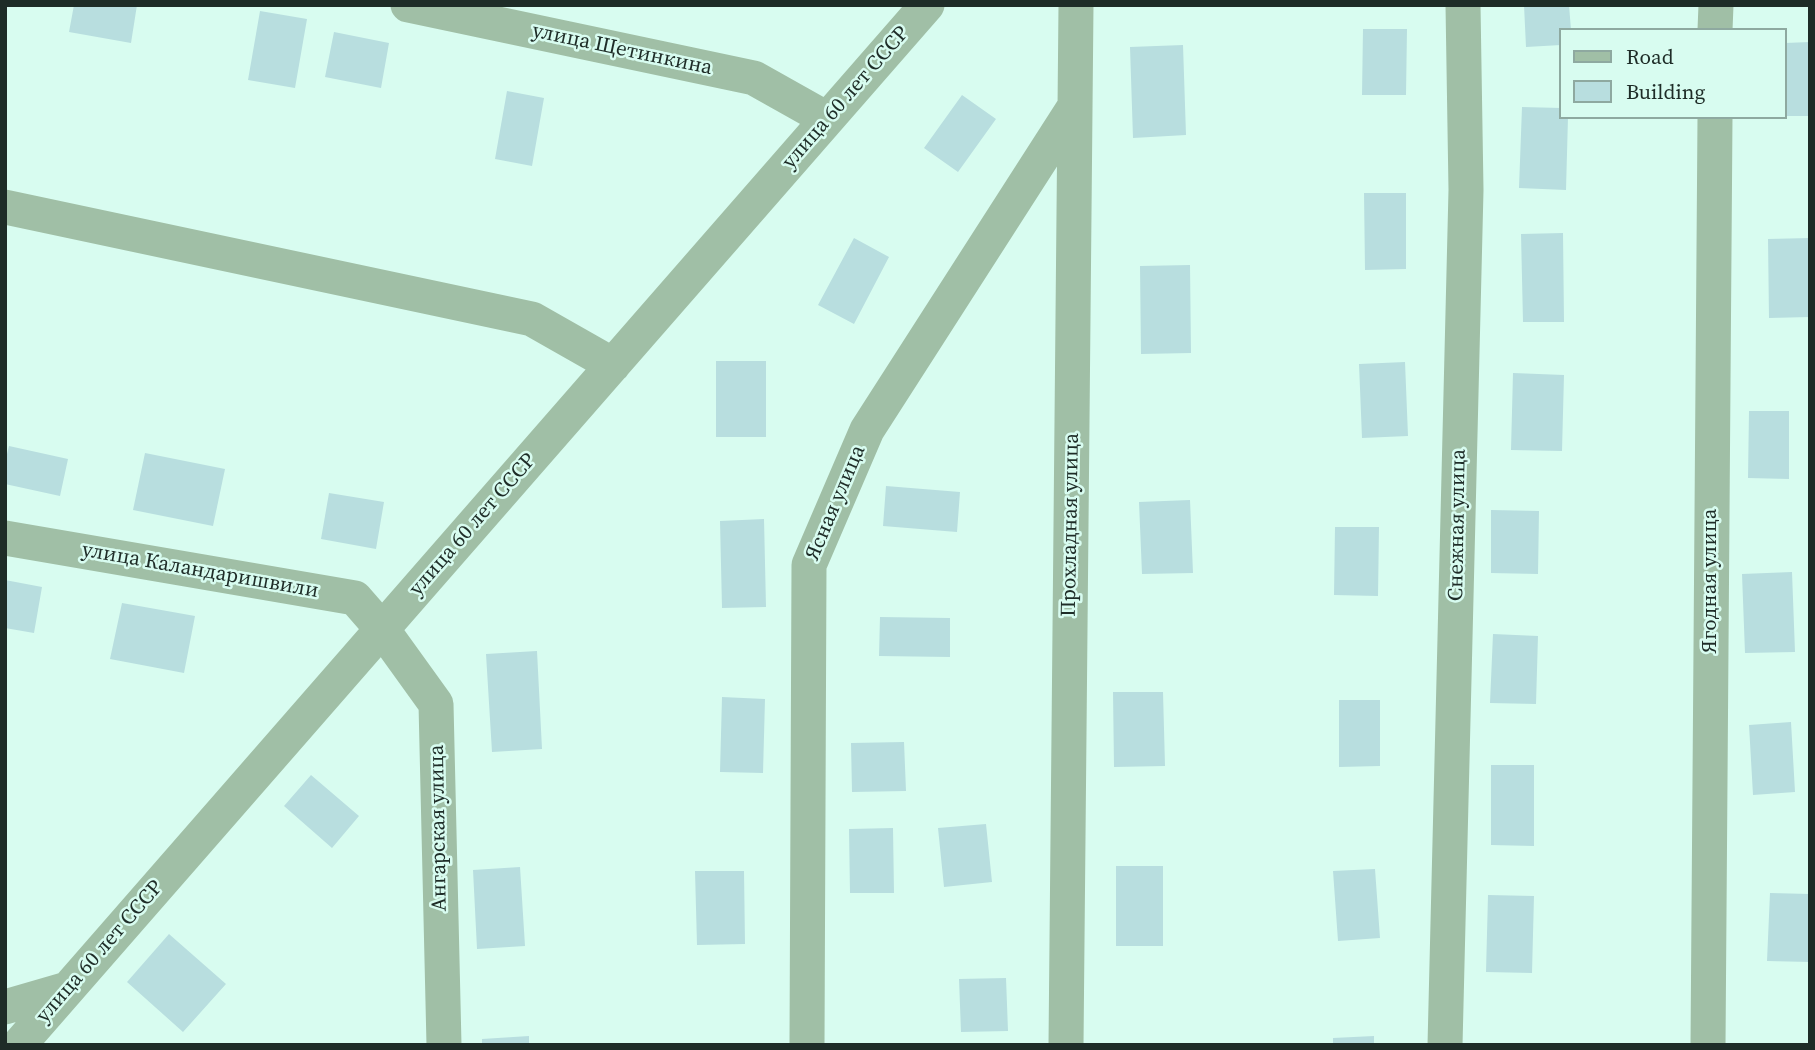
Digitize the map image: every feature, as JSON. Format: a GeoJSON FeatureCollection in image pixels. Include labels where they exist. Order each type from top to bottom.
{"type":"FeatureCollection","features":[{"type":"Feature","properties":{"kind":"street","name":"улица Щетинкина"},"geometry":{"type":"LineString","coordinates":[[408,5],[754,78],[827,119]]}},
{"type":"Feature","properties":{"kind":"street","name":"улица 60 лет СССР"},"geometry":{"type":"LineString","coordinates":[[19,1045],[927,5]]}},
{"type":"Feature","properties":{"kind":"street","name":"Прохладная улица"},"geometry":{"type":"LineString","coordinates":[[1066,1045],[1076,5]]}},
{"type":"Feature","properties":{"kind":"street","name":"Снежная улица"},"geometry":{"type":"LineString","coordinates":[[1445,1045],[1466,191],[1463,5]]}},
{"type":"Feature","properties":{"kind":"street"},"geometry":{"type":"LineString","coordinates":[[1715,28],[1716,5]]}},
{"type":"Feature","properties":{"kind":"street","name":"Ясная улица"},"geometry":{"type":"LineString","coordinates":[[807,1045],[808,565],[867,430],[1075,106]]}},
{"type":"Feature","properties":{"kind":"street","name":"Ягодная улица"},"geometry":{"type":"LineString","coordinates":[[1708,1045],[1715,119]]}},
{"type":"Feature","properties":{"kind":"street"},"geometry":{"type":"LineString","coordinates":[[5,207],[532,319],[613,365]]}},
{"type":"Feature","properties":{"kind":"street","name":"улица Каландаришвили"},"geometry":{"type":"LineString","coordinates":[[5,538],[355,598],[382,629]]}},
{"type":"Feature","properties":{"kind":"street","name":"Ангарская улица"},"geometry":{"type":"LineString","coordinates":[[382,629],[436,704],[444,1045]]}},
{"type":"Feature","properties":{"kind":"street"},"geometry":{"type":"LineString","coordinates":[[5,1007],[67,989]]}},
{"type":"Feature","properties":{"kind":"building"},"geometry":{"type":"Polygon","coordinates":[[[74,5],[137,5],[131,43],[69,32],[74,5]]]}},
{"type":"Feature","properties":{"kind":"building"},"geometry":{"type":"Polygon","coordinates":[[[1524,5],[1569,5],[1571,28],[1560,28],[1560,45],[1526,47],[1524,5]]]}},
{"type":"Feature","properties":{"kind":"building"},"geometry":{"type":"Polygon","coordinates":[[[260,11],[307,19],[295,88],[248,80],[260,11]]]}},
{"type":"Feature","properties":{"kind":"building"},"geometry":{"type":"Polygon","coordinates":[[[1363,29],[1407,29],[1406,95],[1362,95],[1363,29]]]}},
{"type":"Feature","properties":{"kind":"building"},"geometry":{"type":"Polygon","coordinates":[[[334,32],[389,43],[381,88],[325,77],[334,32]]]}},
{"type":"Feature","properties":{"kind":"building"},"geometry":{"type":"Polygon","coordinates":[[[1810,42],[1810,116],[1787,116],[1787,43],[1810,42]]]}},
{"type":"Feature","properties":{"kind":"building"},"geometry":{"type":"Polygon","coordinates":[[[1183,45],[1186,135],[1133,138],[1130,47],[1183,45]]]}},
{"type":"Feature","properties":{"kind":"building"},"geometry":{"type":"Polygon","coordinates":[[[507,91],[544,98],[532,166],[495,159],[507,91]]]}},
{"type":"Feature","properties":{"kind":"building"},"geometry":{"type":"Polygon","coordinates":[[[962,95],[996,119],[958,172],[924,148],[962,95]]]}},
{"type":"Feature","properties":{"kind":"building"},"geometry":{"type":"Polygon","coordinates":[[[1522,107],[1560,108],[1560,119],[1568,119],[1566,190],[1519,188],[1522,107]]]}},
{"type":"Feature","properties":{"kind":"building"},"geometry":{"type":"Polygon","coordinates":[[[1364,193],[1406,193],[1406,269],[1365,270],[1364,193]]]}},
{"type":"Feature","properties":{"kind":"building"},"geometry":{"type":"Polygon","coordinates":[[[1563,233],[1564,322],[1523,322],[1521,234],[1563,233]]]}},
{"type":"Feature","properties":{"kind":"building"},"geometry":{"type":"Polygon","coordinates":[[[854,238],[889,257],[854,324],[818,305],[854,238]]]}},
{"type":"Feature","properties":{"kind":"building"},"geometry":{"type":"Polygon","coordinates":[[[1810,238],[1810,317],[1769,318],[1768,239],[1810,238]]]}},
{"type":"Feature","properties":{"kind":"building"},"geometry":{"type":"Polygon","coordinates":[[[1190,265],[1191,353],[1141,354],[1140,266],[1190,265]]]}},
{"type":"Feature","properties":{"kind":"building"},"geometry":{"type":"Polygon","coordinates":[[[716,361],[766,361],[766,437],[716,437],[716,361]]]}},
{"type":"Feature","properties":{"kind":"building"},"geometry":{"type":"Polygon","coordinates":[[[1405,362],[1408,436],[1362,438],[1359,364],[1405,362]]]}},
{"type":"Feature","properties":{"kind":"building"},"geometry":{"type":"Polygon","coordinates":[[[1513,373],[1564,375],[1562,451],[1511,450],[1513,373]]]}},
{"type":"Feature","properties":{"kind":"building"},"geometry":{"type":"Polygon","coordinates":[[[1749,411],[1789,411],[1789,479],[1748,478],[1749,411]]]}},
{"type":"Feature","properties":{"kind":"building"},"geometry":{"type":"Polygon","coordinates":[[[9,446],[68,459],[60,496],[5,484],[5,462],[9,446]]]}},
{"type":"Feature","properties":{"kind":"building"},"geometry":{"type":"Polygon","coordinates":[[[145,453],[225,469],[213,526],[133,510],[145,453]]]}},
{"type":"Feature","properties":{"kind":"building"},"geometry":{"type":"Polygon","coordinates":[[[886,486],[960,492],[957,532],[883,526],[886,486]]]}},
{"type":"Feature","properties":{"kind":"building"},"geometry":{"type":"Polygon","coordinates":[[[329,493],[384,502],[376,549],[321,539],[329,493]]]}},
{"type":"Feature","properties":{"kind":"building"},"geometry":{"type":"Polygon","coordinates":[[[1190,500],[1193,573],[1142,574],[1139,502],[1190,500]]]}},
{"type":"Feature","properties":{"kind":"building"},"geometry":{"type":"Polygon","coordinates":[[[1491,510],[1539,511],[1538,574],[1491,573],[1491,510]]]}},
{"type":"Feature","properties":{"kind":"building"},"geometry":{"type":"Polygon","coordinates":[[[764,519],[766,607],[722,608],[720,521],[764,519]]]}},
{"type":"Feature","properties":{"kind":"building"},"geometry":{"type":"Polygon","coordinates":[[[1335,527],[1379,527],[1378,596],[1334,595],[1335,527]]]}},
{"type":"Feature","properties":{"kind":"building"},"geometry":{"type":"Polygon","coordinates":[[[1792,572],[1795,652],[1745,653],[1742,574],[1792,572]]]}},
{"type":"Feature","properties":{"kind":"building"},"geometry":{"type":"Polygon","coordinates":[[[5,580],[42,587],[34,633],[5,628],[5,580]]]}},
{"type":"Feature","properties":{"kind":"building"},"geometry":{"type":"Polygon","coordinates":[[[122,603],[195,616],[184,673],[110,659],[122,603]]]}},
{"type":"Feature","properties":{"kind":"building"},"geometry":{"type":"Polygon","coordinates":[[[880,617],[950,618],[950,657],[879,656],[880,617]]]}},
{"type":"Feature","properties":{"kind":"building"},"geometry":{"type":"Polygon","coordinates":[[[1493,634],[1538,636],[1536,704],[1490,703],[1493,634]]]}},
{"type":"Feature","properties":{"kind":"building"},"geometry":{"type":"Polygon","coordinates":[[[537,651],[542,749],[492,752],[486,654],[537,651]]]}},
{"type":"Feature","properties":{"kind":"building"},"geometry":{"type":"Polygon","coordinates":[[[1113,692],[1163,692],[1165,766],[1114,767],[1113,692]]]}},
{"type":"Feature","properties":{"kind":"building"},"geometry":{"type":"Polygon","coordinates":[[[722,697],[765,699],[763,773],[720,772],[722,697]]]}},
{"type":"Feature","properties":{"kind":"building"},"geometry":{"type":"Polygon","coordinates":[[[1339,700],[1380,700],[1380,766],[1339,767],[1339,700]]]}},
{"type":"Feature","properties":{"kind":"building"},"geometry":{"type":"Polygon","coordinates":[[[1791,722],[1795,792],[1753,795],[1749,725],[1791,722]]]}},
{"type":"Feature","properties":{"kind":"building"},"geometry":{"type":"Polygon","coordinates":[[[904,742],[906,791],[852,792],[851,743],[904,742]]]}},
{"type":"Feature","properties":{"kind":"building"},"geometry":{"type":"Polygon","coordinates":[[[1491,765],[1534,765],[1534,846],[1491,845],[1491,765]]]}},
{"type":"Feature","properties":{"kind":"building"},"geometry":{"type":"Polygon","coordinates":[[[311,775],[359,816],[332,848],[284,806],[311,775]]]}},
{"type":"Feature","properties":{"kind":"building"},"geometry":{"type":"Polygon","coordinates":[[[986,824],[992,882],[944,887],[938,828],[986,824]]]}},
{"type":"Feature","properties":{"kind":"building"},"geometry":{"type":"Polygon","coordinates":[[[893,828],[894,893],[850,893],[849,829],[893,828]]]}},
{"type":"Feature","properties":{"kind":"building"},"geometry":{"type":"Polygon","coordinates":[[[1116,866],[1163,866],[1163,946],[1116,946],[1116,866]]]}},
{"type":"Feature","properties":{"kind":"building"},"geometry":{"type":"Polygon","coordinates":[[[520,867],[525,946],[477,949],[473,870],[520,867]]]}},
{"type":"Feature","properties":{"kind":"building"},"geometry":{"type":"Polygon","coordinates":[[[1375,869],[1380,938],[1338,941],[1333,871],[1375,869]]]}},
{"type":"Feature","properties":{"kind":"building"},"geometry":{"type":"Polygon","coordinates":[[[695,871],[744,871],[745,944],[697,945],[695,871]]]}},
{"type":"Feature","properties":{"kind":"building"},"geometry":{"type":"Polygon","coordinates":[[[1770,893],[1810,894],[1810,962],[1767,961],[1770,893]]]}},
{"type":"Feature","properties":{"kind":"building"},"geometry":{"type":"Polygon","coordinates":[[[1488,895],[1534,896],[1532,973],[1486,972],[1488,895]]]}},
{"type":"Feature","properties":{"kind":"building"},"geometry":{"type":"Polygon","coordinates":[[[169,934],[226,984],[183,1032],[127,982],[169,934]]]}},
{"type":"Feature","properties":{"kind":"building"},"geometry":{"type":"Polygon","coordinates":[[[1006,978],[1008,1031],[961,1032],[959,979],[1006,978]]]}},
{"type":"Feature","properties":{"kind":"building"},"geometry":{"type":"Polygon","coordinates":[[[529,1036],[529,1045],[482,1045],[482,1039],[529,1036]]]}},
{"type":"Feature","properties":{"kind":"building"},"geometry":{"type":"Polygon","coordinates":[[[1374,1036],[1374,1045],[1333,1045],[1333,1038],[1374,1036]]]}}]}
